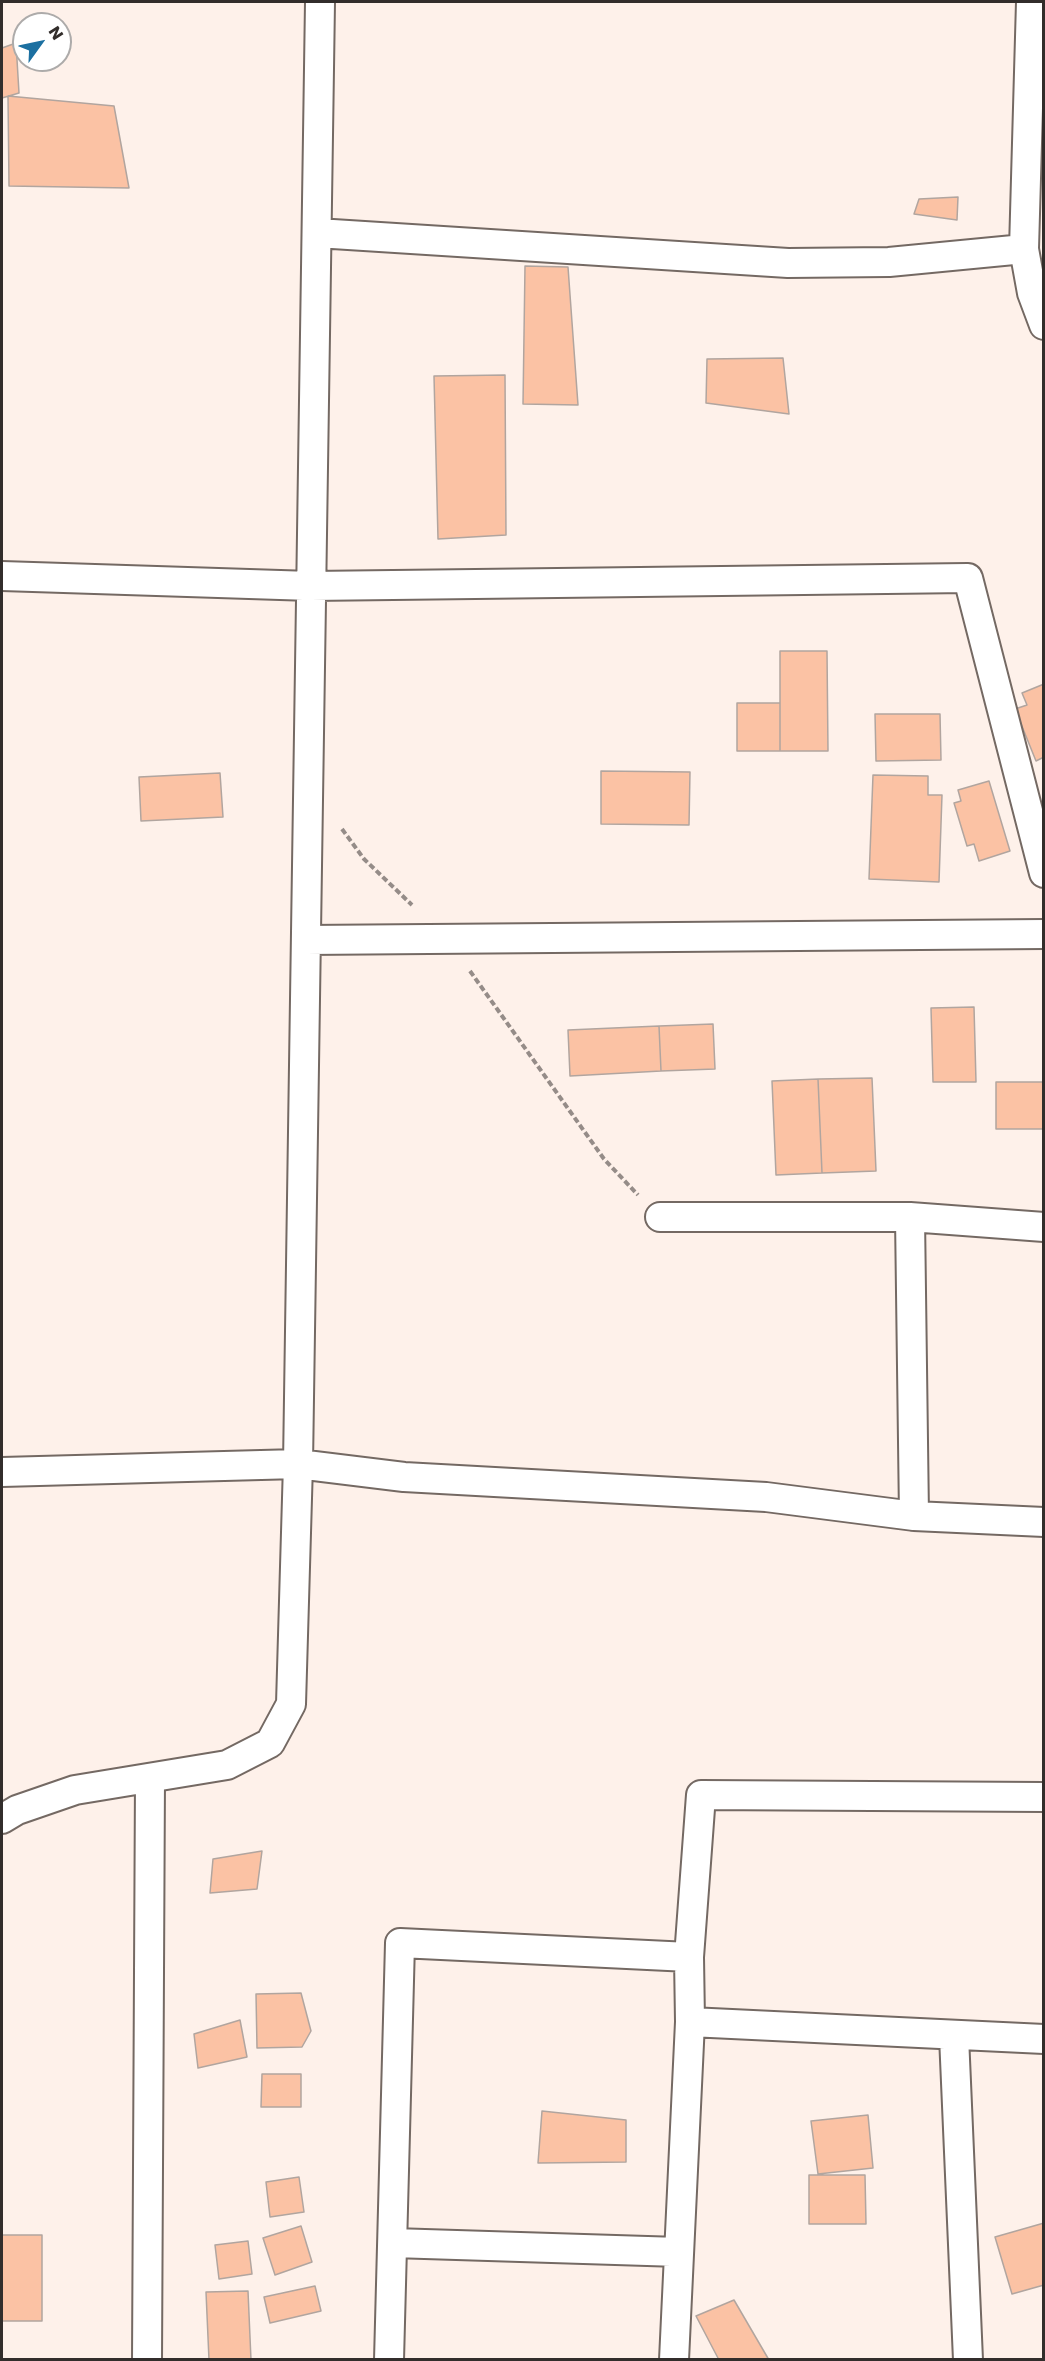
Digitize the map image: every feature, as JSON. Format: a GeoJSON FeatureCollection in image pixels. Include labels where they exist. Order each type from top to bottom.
{"type":"FeatureCollection","features":[{"type":"Feature","properties":{"kind":"street"},"geometry":{"type":"LineString","coordinates":[[2,1819],[17,1810],[75,1790],[227,1765],[270,1743],[291,1704],[298,1464],[320,2]]}},
{"type":"Feature","properties":{"kind":"street"},"geometry":{"type":"LineString","coordinates":[[1031,2],[1024,249],[1032,293],[1044,325]]}},
{"type":"Feature","properties":{"kind":"street"},"geometry":{"type":"LineString","coordinates":[[317,233],[788,263],[889,261],[1024,249]]}},
{"type":"Feature","properties":{"kind":"street"},"geometry":{"type":"LineString","coordinates":[[2,576],[311,586],[968,578],[1044,873]]}},
{"type":"Feature","properties":{"kind":"street"},"geometry":{"type":"LineString","coordinates":[[306,940],[1044,934]]}},
{"type":"Feature","properties":{"kind":"street"},"geometry":{"type":"LineString","coordinates":[[660,1217],[910,1217],[1044,1227]]}},
{"type":"Feature","properties":{"kind":"street"},"geometry":{"type":"LineString","coordinates":[[910,1217],[914,1516]]}},
{"type":"Feature","properties":{"kind":"street"},"geometry":{"type":"LineString","coordinates":[[2,1472],[298,1464],[404,1477],[766,1497],[914,1516],[1044,1522]]}},
{"type":"Feature","properties":{"kind":"street"},"geometry":{"type":"LineString","coordinates":[[147,2360],[150,1778]]}},
{"type":"Feature","properties":{"kind":"street"},"geometry":{"type":"LineString","coordinates":[[674,2360],[690,2022],[689,1957],[701,1795],[1044,1797]]}},
{"type":"Feature","properties":{"kind":"street"},"geometry":{"type":"LineString","coordinates":[[389,2360],[400,1943],[689,1957]]}},
{"type":"Feature","properties":{"kind":"street"},"geometry":{"type":"LineString","coordinates":[[690,2022],[1044,2039]]}},
{"type":"Feature","properties":{"kind":"street"},"geometry":{"type":"LineString","coordinates":[[954,2036],[968,2360]]}},
{"type":"Feature","properties":{"kind":"street"},"geometry":{"type":"LineString","coordinates":[[393,2244],[679,2252]]}},
{"type":"Feature","properties":{"kind":"path"},"geometry":{"type":"LineString","coordinates":[[308,785],[364,859],[447,939],[604,1159],[660,1217]]}},
{"type":"Feature","properties":{"kind":"building"},"geometry":{"type":"Polygon","coordinates":[[[12,44],[12,72],[18,72],[19,93],[2,98],[2,48],[12,44]]]}},
{"type":"Feature","properties":{"kind":"building"},"geometry":{"type":"Polygon","coordinates":[[[8,96],[114,106],[129,188],[9,186],[8,96]]]}},
{"type":"Feature","properties":{"kind":"building"},"geometry":{"type":"Polygon","coordinates":[[[958,197],[957,220],[914,214],[919,199],[958,197]]]}},
{"type":"Feature","properties":{"kind":"building"},"geometry":{"type":"Polygon","coordinates":[[[525,266],[568,267],[578,405],[523,404],[525,266]]]}},
{"type":"Feature","properties":{"kind":"building"},"geometry":{"type":"Polygon","coordinates":[[[783,358],[789,414],[706,403],[707,359],[783,358]]]}},
{"type":"Feature","properties":{"kind":"building"},"geometry":{"type":"Polygon","coordinates":[[[505,375],[506,535],[438,539],[434,376],[505,375]]]}},
{"type":"Feature","properties":{"kind":"building"},"geometry":{"type":"Polygon","coordinates":[[[780,651],[827,651],[828,751],[780,751],[780,651]]]}},
{"type":"Feature","properties":{"kind":"building"},"geometry":{"type":"Polygon","coordinates":[[[1044,684],[1044,757],[1036,761],[1015,709],[1027,705],[1022,693],[1044,684]]]}},
{"type":"Feature","properties":{"kind":"building"},"geometry":{"type":"Polygon","coordinates":[[[737,703],[780,703],[780,751],[737,751],[737,703]]]}},
{"type":"Feature","properties":{"kind":"building"},"geometry":{"type":"Polygon","coordinates":[[[875,714],[940,714],[941,760],[876,761],[875,714]]]}},
{"type":"Feature","properties":{"kind":"building"},"geometry":{"type":"Polygon","coordinates":[[[601,771],[690,772],[689,825],[601,824],[601,771]]]}},
{"type":"Feature","properties":{"kind":"building"},"geometry":{"type":"Polygon","coordinates":[[[220,773],[223,817],[141,821],[139,777],[220,773]]]}},
{"type":"Feature","properties":{"kind":"building"},"geometry":{"type":"Polygon","coordinates":[[[873,775],[928,776],[928,795],[942,795],[939,882],[869,879],[873,775]]]}},
{"type":"Feature","properties":{"kind":"building"},"geometry":{"type":"Polygon","coordinates":[[[989,781],[1010,851],[979,861],[974,844],[967,846],[954,803],[961,801],[958,790],[989,781]]]}},
{"type":"Feature","properties":{"kind":"building"},"geometry":{"type":"Polygon","coordinates":[[[974,1007],[976,1082],[933,1082],[931,1008],[974,1007]]]}},
{"type":"Feature","properties":{"kind":"building"},"geometry":{"type":"Polygon","coordinates":[[[713,1024],[715,1069],[661,1071],[659,1026],[713,1024]]]}},
{"type":"Feature","properties":{"kind":"building"},"geometry":{"type":"Polygon","coordinates":[[[659,1026],[661,1071],[570,1076],[568,1030],[659,1026]]]}},
{"type":"Feature","properties":{"kind":"building"},"geometry":{"type":"Polygon","coordinates":[[[872,1078],[876,1171],[822,1173],[818,1079],[872,1078]]]}},
{"type":"Feature","properties":{"kind":"building"},"geometry":{"type":"Polygon","coordinates":[[[818,1079],[822,1173],[776,1175],[772,1081],[818,1079]]]}},
{"type":"Feature","properties":{"kind":"building"},"geometry":{"type":"Polygon","coordinates":[[[996,1082],[1044,1082],[1044,1129],[996,1129],[996,1082]]]}},
{"type":"Feature","properties":{"kind":"building"},"geometry":{"type":"Polygon","coordinates":[[[262,1851],[257,1889],[210,1893],[213,1859],[262,1851]]]}},
{"type":"Feature","properties":{"kind":"building"},"geometry":{"type":"Polygon","coordinates":[[[301,1993],[311,2031],[302,2047],[257,2048],[256,1994],[301,1993]]]}},
{"type":"Feature","properties":{"kind":"building"},"geometry":{"type":"Polygon","coordinates":[[[240,2020],[247,2057],[198,2068],[194,2034],[240,2020]]]}},
{"type":"Feature","properties":{"kind":"building"},"geometry":{"type":"Polygon","coordinates":[[[262,2074],[301,2074],[301,2107],[261,2107],[262,2074]]]}},
{"type":"Feature","properties":{"kind":"building"},"geometry":{"type":"Polygon","coordinates":[[[542,2111],[626,2120],[626,2162],[538,2163],[542,2111]]]}},
{"type":"Feature","properties":{"kind":"building"},"geometry":{"type":"Polygon","coordinates":[[[868,2115],[873,2168],[818,2174],[811,2121],[868,2115]]]}},
{"type":"Feature","properties":{"kind":"building"},"geometry":{"type":"Polygon","coordinates":[[[809,2175],[865,2175],[866,2224],[809,2224],[809,2175]]]}},
{"type":"Feature","properties":{"kind":"building"},"geometry":{"type":"Polygon","coordinates":[[[299,2177],[304,2212],[270,2217],[266,2182],[299,2177]]]}},
{"type":"Feature","properties":{"kind":"building"},"geometry":{"type":"Polygon","coordinates":[[[1044,2223],[1044,2285],[1012,2294],[995,2237],[1044,2223]]]}},
{"type":"Feature","properties":{"kind":"building"},"geometry":{"type":"Polygon","coordinates":[[[301,2226],[312,2262],[275,2275],[263,2238],[301,2226]]]}},
{"type":"Feature","properties":{"kind":"building"},"geometry":{"type":"Polygon","coordinates":[[[2,2235],[42,2235],[42,2321],[2,2321],[2,2235]]]}},
{"type":"Feature","properties":{"kind":"building"},"geometry":{"type":"Polygon","coordinates":[[[248,2241],[252,2274],[219,2279],[215,2245],[248,2241]]]}},
{"type":"Feature","properties":{"kind":"building"},"geometry":{"type":"Polygon","coordinates":[[[315,2286],[321,2311],[270,2323],[264,2297],[315,2286]]]}},
{"type":"Feature","properties":{"kind":"building"},"geometry":{"type":"Polygon","coordinates":[[[248,2291],[251,2360],[209,2360],[206,2292],[248,2291]]]}},
{"type":"Feature","properties":{"kind":"building"},"geometry":{"type":"Polygon","coordinates":[[[734,2300],[769,2360],[719,2360],[696,2316],[734,2300]]]}}]}
